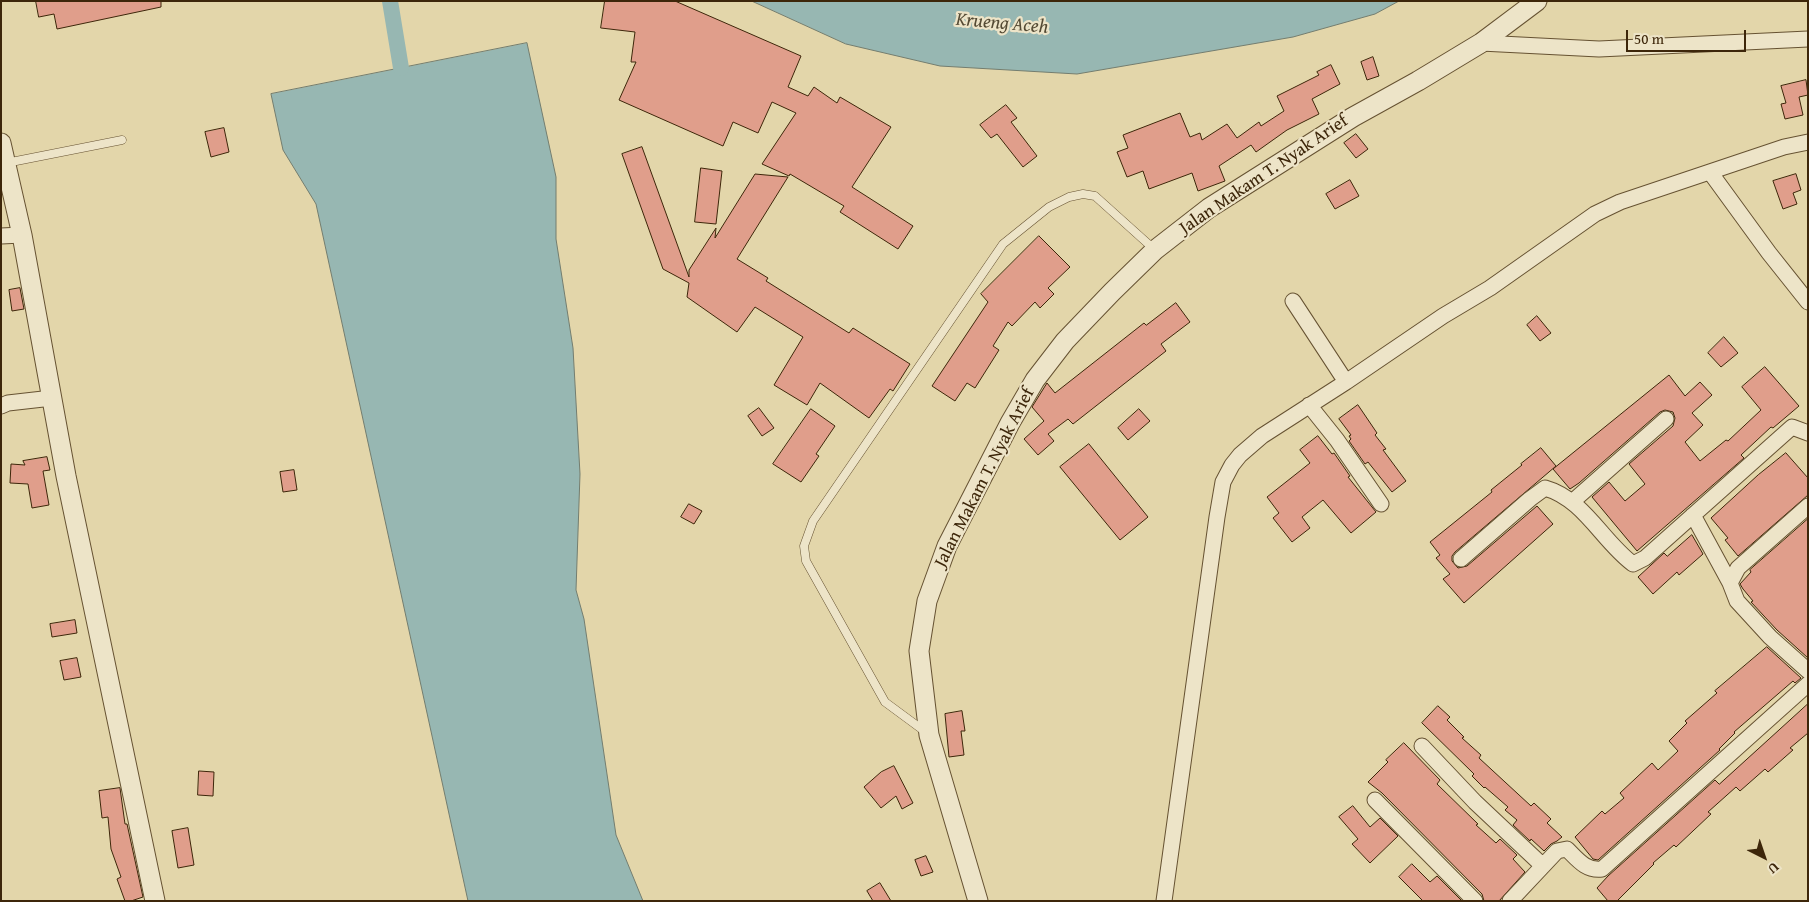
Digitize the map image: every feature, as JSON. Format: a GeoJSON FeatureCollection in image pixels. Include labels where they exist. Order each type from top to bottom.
{"type":"FeatureCollection","features":[{"type":"Feature","properties":{"kind":"street","name":"Jalan Makam T. Nyak Arief"},"geometry":{"type":"LineString","coordinates":[[978,901],[930,735],[919,651],[927,601],[947,546],[1010,423],[1035,380],[1065,341],[1156,250],[1209,208],[1353,117],[1418,82],[1481,43],[1537,1]]}},
{"type":"Feature","properties":{"kind":"street"},"geometry":{"type":"LineString","coordinates":[[1481,43],[1598,49],[1808,39]]}},
{"type":"Feature","properties":{"kind":"street"},"geometry":{"type":"LineString","coordinates":[[1164,901],[1217,517],[1223,482],[1240,455],[1262,436],[1346,382],[1418,332],[1490,288],[1595,214],[1620,202],[1784,147],[1808,142]]}},
{"type":"Feature","properties":{"kind":"street"},"geometry":{"type":"LineString","coordinates":[[1,143],[22,235],[66,476],[155,901]]}},
{"type":"Feature","properties":{"kind":"street"},"geometry":{"type":"LineString","coordinates":[[1710,172],[1769,253],[1808,302]]}},
{"type":"Feature","properties":{"kind":"street"},"geometry":{"type":"LineString","coordinates":[[1,236],[22,235]]}},
{"type":"Feature","properties":{"kind":"street"},"geometry":{"type":"LineString","coordinates":[[1293,301],[1346,382]]}},
{"type":"Feature","properties":{"kind":"street"},"geometry":{"type":"LineString","coordinates":[[1,406],[52,398]]}},
{"type":"Feature","properties":{"kind":"street"},"geometry":{"type":"LineString","coordinates":[[1309,405],[1337,440],[1381,504]]}},
{"type":"Feature","properties":{"kind":"street"},"geometry":{"type":"LineString","coordinates":[[1572,502],[1666,418]]}},
{"type":"Feature","properties":{"kind":"street"},"geometry":{"type":"LineString","coordinates":[[1462,559],[1545,488],[1556,491],[1572,502],[1621,555],[1633,564],[1646,558],[1792,427],[1808,433]]}},
{"type":"Feature","properties":{"kind":"street"},"geometry":{"type":"LineString","coordinates":[[1730,583],[1738,568],[1808,506]]}},
{"type":"Feature","properties":{"kind":"street"},"geometry":{"type":"LineString","coordinates":[[1693,516],[1730,583],[1737,601],[1770,637],[1808,671]]}},
{"type":"Feature","properties":{"kind":"street"},"geometry":{"type":"LineString","coordinates":[[1510,901],[1557,851],[1567,848],[1583,865],[1594,870],[1602,870],[1808,684]]}},
{"type":"Feature","properties":{"kind":"street"},"geometry":{"type":"LineString","coordinates":[[1422,746],[1475,802],[1543,866]]}},
{"type":"Feature","properties":{"kind":"street"},"geometry":{"type":"LineString","coordinates":[[1375,800],[1476,901]]}},
{"type":"Feature","properties":{"kind":"lane"},"geometry":{"type":"LineString","coordinates":[[5,163],[122,140]]}},
{"type":"Feature","properties":{"kind":"lane"},"geometry":{"type":"LineString","coordinates":[[930,735],[885,702],[806,561],[804,546],[813,521],[1002,244],[1049,207],[1070,197],[1083,194],[1095,196],[1156,250]]}},
{"type":"Feature","properties":{"kind":"water","name":"Krueng Aceh"},"geometry":{"type":"Polygon","coordinates":[[[752,1],[1399,1],[1375,14],[1293,37],[1077,74],[940,66],[846,44],[752,1]]]}},
{"type":"Feature","properties":{"kind":"water"},"geometry":{"type":"Polygon","coordinates":[[[527,43],[556,177],[556,239],[573,348],[580,474],[576,590],[584,619],[616,835],[643,901],[468,901],[316,204],[283,150],[271,94],[527,43]]]}},
{"type":"Feature","properties":{"kind":"building"},"geometry":{"type":"Polygon","coordinates":[[[36,1],[161,1],[161,7],[57,29],[54,14],[39,17],[36,1]]]}},
{"type":"Feature","properties":{"kind":"building"},"geometry":{"type":"Polygon","coordinates":[[[605,1],[675,1],[801,56],[788,87],[808,96],[814,87],[837,103],[840,97],[891,127],[852,187],[913,226],[898,249],[840,212],[844,206],[790,174],[789,176],[762,164],[796,113],[772,102],[758,133],[733,122],[723,146],[619,100],[636,62],[631,62],[635,32],[601,28],[605,1]]]}},
{"type":"Feature","properties":{"kind":"building"},"geometry":{"type":"Polygon","coordinates":[[[1373,57],[1379,76],[1367,80],[1361,62],[1373,57]]]}},
{"type":"Feature","properties":{"kind":"building"},"geometry":{"type":"Polygon","coordinates":[[[1331,65],[1340,84],[1312,99],[1319,114],[1287,130],[1256,152],[1251,145],[1219,166],[1225,181],[1198,191],[1192,173],[1149,189],[1143,171],[1127,177],[1117,152],[1128,148],[1123,135],[1180,113],[1190,137],[1200,133],[1202,140],[1227,124],[1237,138],[1259,122],[1261,126],[1284,111],[1277,96],[1319,75],[1317,72],[1331,65]]]}},
{"type":"Feature","properties":{"kind":"building"},"geometry":{"type":"Polygon","coordinates":[[[1806,80],[1808,95],[1799,97],[1803,115],[1785,119],[1781,104],[1786,103],[1781,86],[1806,80]]]}},
{"type":"Feature","properties":{"kind":"building"},"geometry":{"type":"Polygon","coordinates":[[[1006,105],[1017,118],[1011,122],[1037,156],[1023,167],[997,134],[991,138],[980,125],[1006,105]]]}},
{"type":"Feature","properties":{"kind":"building"},"geometry":{"type":"Polygon","coordinates":[[[224,128],[229,152],[211,157],[205,132],[224,128]]]}},
{"type":"Feature","properties":{"kind":"building"},"geometry":{"type":"Polygon","coordinates":[[[1356,134],[1368,149],[1356,158],[1344,143],[1356,134]]]}},
{"type":"Feature","properties":{"kind":"building"},"geometry":{"type":"Polygon","coordinates":[[[642,147],[689,277],[689,270],[716,228],[715,238],[755,174],[788,177],[737,259],[768,278],[766,281],[849,333],[853,328],[910,364],[893,391],[890,389],[869,418],[820,383],[807,405],[774,385],[803,337],[755,307],[737,332],[687,297],[689,283],[663,269],[622,154],[642,147]]]}},
{"type":"Feature","properties":{"kind":"building"},"geometry":{"type":"Polygon","coordinates":[[[701,168],[722,171],[716,224],[695,222],[701,168]]]}},
{"type":"Feature","properties":{"kind":"building"},"geometry":{"type":"Polygon","coordinates":[[[1796,174],[1801,190],[1793,193],[1797,204],[1783,209],[1773,181],[1796,174]]]}},
{"type":"Feature","properties":{"kind":"building"},"geometry":{"type":"Polygon","coordinates":[[[1350,180],[1359,196],[1335,209],[1326,194],[1350,180]]]}},
{"type":"Feature","properties":{"kind":"building"},"geometry":{"type":"Polygon","coordinates":[[[1039,236],[1070,267],[1048,288],[1054,294],[1040,308],[1035,302],[1012,326],[1008,322],[993,346],[999,350],[975,388],[967,383],[955,401],[932,386],[988,302],[981,294],[1039,236]]]}},
{"type":"Feature","properties":{"kind":"building"},"geometry":{"type":"Polygon","coordinates":[[[20,288],[24,309],[12,311],[9,290],[20,288]]]}},
{"type":"Feature","properties":{"kind":"building"},"geometry":{"type":"Polygon","coordinates":[[[1176,303],[1190,322],[1161,344],[1166,351],[1073,424],[1068,419],[1048,434],[1054,441],[1038,455],[1024,439],[1044,421],[1032,407],[1047,383],[1055,393],[1144,323],[1146,325],[1176,303]]]}},
{"type":"Feature","properties":{"kind":"building"},"geometry":{"type":"Polygon","coordinates":[[[1537,316],[1551,333],[1540,341],[1527,325],[1537,316]]]}},
{"type":"Feature","properties":{"kind":"building"},"geometry":{"type":"Polygon","coordinates":[[[1724,337],[1738,353],[1721,367],[1708,353],[1724,337]]]}},
{"type":"Feature","properties":{"kind":"building"},"geometry":{"type":"Polygon","coordinates":[[[1765,367],[1799,406],[1773,428],[1771,427],[1741,455],[1744,458],[1637,551],[1592,497],[1609,482],[1625,501],[1645,484],[1629,464],[1673,426],[1675,418],[1673,412],[1665,410],[1660,412],[1570,489],[1553,469],[1669,375],[1685,396],[1700,382],[1712,395],[1692,413],[1703,425],[1685,442],[1700,461],[1726,440],[1728,441],[1761,410],[1742,387],[1765,367]]]}},
{"type":"Feature","properties":{"kind":"building"},"geometry":{"type":"Polygon","coordinates":[[[1358,405],[1377,433],[1375,435],[1386,449],[1383,450],[1406,481],[1392,492],[1368,462],[1365,464],[1349,441],[1351,439],[1349,436],[1351,435],[1339,419],[1358,405]]]}},
{"type":"Feature","properties":{"kind":"building"},"geometry":{"type":"Polygon","coordinates":[[[759,408],[774,428],[762,436],[748,416],[759,408]]]}},
{"type":"Feature","properties":{"kind":"building"},"geometry":{"type":"Polygon","coordinates":[[[811,409],[835,426],[816,454],[819,456],[801,482],[773,464],[811,409]]]}},
{"type":"Feature","properties":{"kind":"building"},"geometry":{"type":"Polygon","coordinates":[[[1139,409],[1150,421],[1128,440],[1118,428],[1139,409]]]}},
{"type":"Feature","properties":{"kind":"building"},"geometry":{"type":"Polygon","coordinates":[[[1318,436],[1332,454],[1334,453],[1350,476],[1348,477],[1376,512],[1351,533],[1323,500],[1302,517],[1310,528],[1292,542],[1273,518],[1279,513],[1267,497],[1310,463],[1300,450],[1318,436]]]}},
{"type":"Feature","properties":{"kind":"building"},"geometry":{"type":"Polygon","coordinates":[[[1089,444],[1148,517],[1120,540],[1060,467],[1089,444]]]}},
{"type":"Feature","properties":{"kind":"building"},"geometry":{"type":"Polygon","coordinates":[[[1541,448],[1556,466],[1455,552],[1452,556],[1452,561],[1458,568],[1467,566],[1537,506],[1553,524],[1464,603],[1443,579],[1450,574],[1436,558],[1440,555],[1430,542],[1492,492],[1491,490],[1541,448]]]}},
{"type":"Feature","properties":{"kind":"building"},"geometry":{"type":"Polygon","coordinates":[[[1786,453],[1808,478],[1808,495],[1738,556],[1725,540],[1728,538],[1711,518],[1758,475],[1786,453]]]}},
{"type":"Feature","properties":{"kind":"building"},"geometry":{"type":"Polygon","coordinates":[[[47,457],[50,470],[43,471],[49,505],[32,508],[28,484],[10,483],[11,464],[25,465],[23,461],[47,457]]]}},
{"type":"Feature","properties":{"kind":"building"},"geometry":{"type":"Polygon","coordinates":[[[294,470],[297,490],[283,492],[280,472],[294,470]]]}},
{"type":"Feature","properties":{"kind":"building"},"geometry":{"type":"Polygon","coordinates":[[[689,504],[702,511],[694,524],[681,517],[689,504]]]}},
{"type":"Feature","properties":{"kind":"building"},"geometry":{"type":"Polygon","coordinates":[[[1808,519],[1808,658],[1777,630],[1751,602],[1753,601],[1740,584],[1751,572],[1750,570],[1808,519]]]}},
{"type":"Feature","properties":{"kind":"building"},"geometry":{"type":"Polygon","coordinates":[[[1692,535],[1703,554],[1679,575],[1677,572],[1653,594],[1638,577],[1664,553],[1667,556],[1692,535]]]}},
{"type":"Feature","properties":{"kind":"building"},"geometry":{"type":"Polygon","coordinates":[[[75,620],[77,633],[52,637],[50,624],[75,620]]]}},
{"type":"Feature","properties":{"kind":"building"},"geometry":{"type":"Polygon","coordinates":[[[1767,647],[1801,678],[1795,683],[1793,681],[1734,732],[1720,750],[1598,860],[1593,859],[1575,837],[1602,811],[1605,814],[1624,798],[1620,793],[1652,763],[1658,770],[1678,751],[1669,741],[1687,723],[1685,721],[1717,693],[1715,691],[1767,647]]]}},
{"type":"Feature","properties":{"kind":"building"},"geometry":{"type":"Polygon","coordinates":[[[77,658],[81,677],[64,680],[60,661],[77,658]]]}},
{"type":"Feature","properties":{"kind":"building"},"geometry":{"type":"Polygon","coordinates":[[[1808,704],[1808,733],[1790,748],[1793,750],[1768,772],[1765,769],[1740,791],[1736,787],[1708,812],[1711,814],[1676,847],[1674,845],[1653,863],[1617,901],[1608,901],[1597,888],[1608,876],[1715,780],[1719,784],[1808,704]]]}},
{"type":"Feature","properties":{"kind":"building"},"geometry":{"type":"Polygon","coordinates":[[[1438,706],[1450,717],[1447,720],[1464,737],[1462,738],[1481,755],[1479,758],[1531,806],[1534,803],[1551,819],[1547,823],[1562,837],[1544,851],[1513,825],[1517,820],[1505,810],[1508,807],[1484,788],[1472,776],[1474,774],[1422,723],[1438,706]]]}},
{"type":"Feature","properties":{"kind":"building"},"geometry":{"type":"Polygon","coordinates":[[[962,711],[965,731],[961,731],[964,755],[949,757],[945,714],[962,711]]]}},
{"type":"Feature","properties":{"kind":"building"},"geometry":{"type":"Polygon","coordinates":[[[1404,743],[1440,780],[1437,784],[1478,824],[1476,825],[1496,843],[1500,839],[1517,855],[1513,859],[1525,872],[1499,901],[1484,901],[1482,894],[1382,793],[1368,782],[1388,762],[1386,760],[1404,743]]]}},
{"type":"Feature","properties":{"kind":"building"},"geometry":{"type":"Polygon","coordinates":[[[894,766],[913,803],[902,809],[896,796],[881,808],[864,787],[881,772],[894,766]]]}},
{"type":"Feature","properties":{"kind":"building"},"geometry":{"type":"Polygon","coordinates":[[[199,771],[214,772],[213,796],[198,795],[199,771]]]}},
{"type":"Feature","properties":{"kind":"building"},"geometry":{"type":"Polygon","coordinates":[[[120,788],[125,824],[127,824],[143,897],[131,901],[125,901],[117,879],[121,877],[111,849],[108,817],[102,818],[99,791],[120,788]]]}},
{"type":"Feature","properties":{"kind":"building"},"geometry":{"type":"Polygon","coordinates":[[[1353,806],[1370,827],[1380,818],[1398,836],[1370,863],[1352,844],[1358,839],[1339,817],[1353,806]]]}},
{"type":"Feature","properties":{"kind":"building"},"geometry":{"type":"Polygon","coordinates":[[[188,828],[194,865],[178,868],[172,831],[188,828]]]}},
{"type":"Feature","properties":{"kind":"building"},"geometry":{"type":"Polygon","coordinates":[[[926,856],[933,872],[921,876],[915,860],[926,856]]]}},
{"type":"Feature","properties":{"kind":"building"},"geometry":{"type":"Polygon","coordinates":[[[1412,864],[1430,882],[1437,876],[1462,901],[1423,901],[1399,877],[1412,864]]]}},
{"type":"Feature","properties":{"kind":"building"},"geometry":{"type":"Polygon","coordinates":[[[880,883],[891,901],[873,901],[867,891],[880,883]]]}},
{"type":"Feature","properties":{"kind":"waterway"},"geometry":{"type":"LineString","coordinates":[[390,1],[401,68]]}}]}
